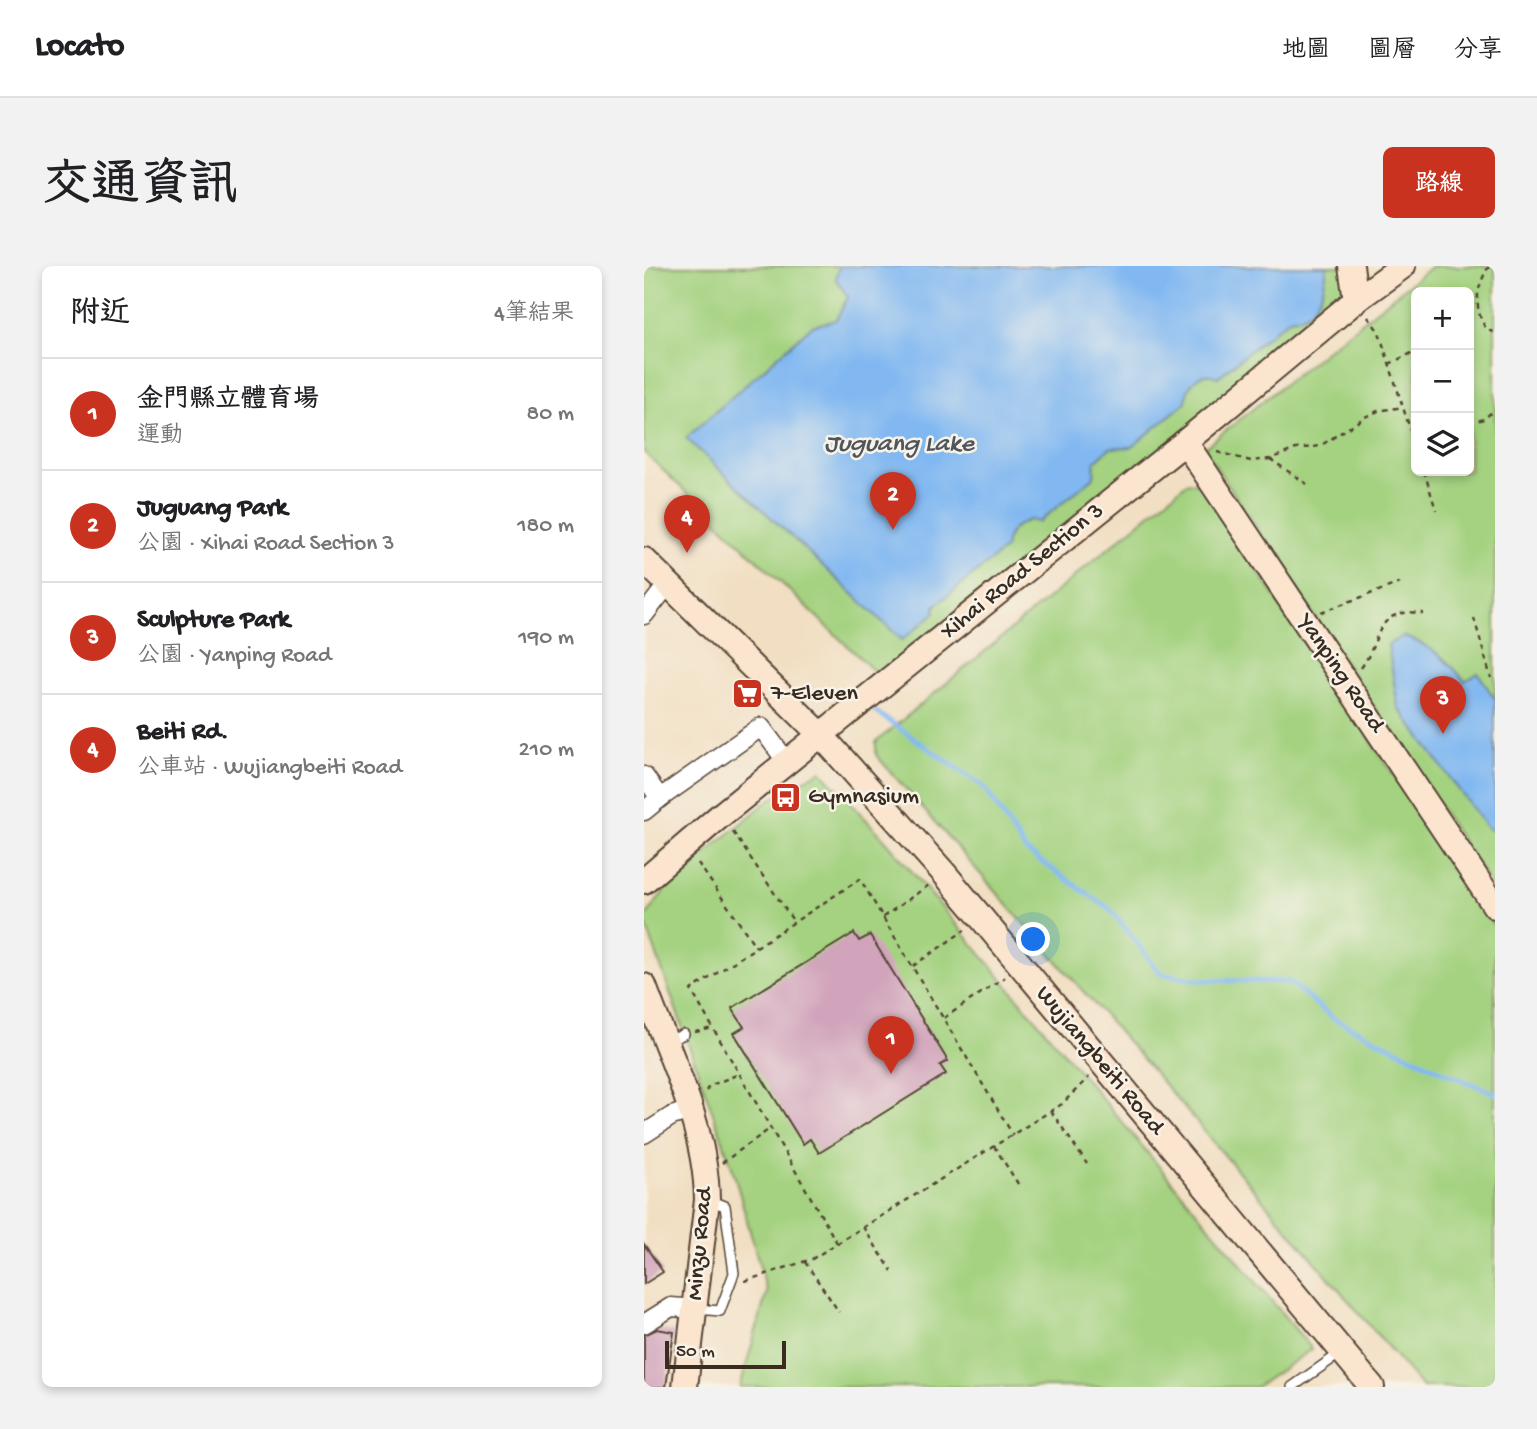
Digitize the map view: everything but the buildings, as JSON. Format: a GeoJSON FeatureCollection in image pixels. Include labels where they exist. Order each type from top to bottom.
{"type":"FeatureCollection","features":[{"type":"Feature","properties":{"kind":"street"},"geometry":{"type":"LineString","coordinates":[[1352,266],[1356,300]]}},
{"type":"Feature","properties":{"kind":"street","name":"Xihai Road Section 3"},"geometry":{"type":"LineString","coordinates":[[647,872],[685,845],[1185,442],[1356,300],[1403,266]]}},
{"type":"Feature","properties":{"kind":"street","name":"Yanping Road"},"geometry":{"type":"LineString","coordinates":[[1185,442],[1495,906]]}},
{"type":"Feature","properties":{"kind":"street","name":"Wujiangbeiti Road"},"geometry":{"type":"LineString","coordinates":[[644,560],[821,735],[944,873],[1372,1387]]}},
{"type":"Feature","properties":{"kind":"street"},"geometry":{"type":"LineString","coordinates":[[644,615],[668,584]]}},
{"type":"Feature","properties":{"kind":"street"},"geometry":{"type":"LineString","coordinates":[[644,811],[761,727],[787,762]]}},
{"type":"Feature","properties":{"kind":"street"},"geometry":{"type":"LineString","coordinates":[[644,776],[660,798]]}},
{"type":"Feature","properties":{"kind":"street","name":"Minzu Road"},"geometry":{"type":"LineString","coordinates":[[644,986],[674,1038],[704,1158],[707,1200],[685,1387]]}},
{"type":"Feature","properties":{"kind":"street"},"geometry":{"type":"LineString","coordinates":[[644,1134],[672,1116],[690,1110]]}},
{"type":"Feature","properties":{"kind":"street"},"geometry":{"type":"LineString","coordinates":[[644,1324],[671,1307],[695,1309]]}},
{"type":"Feature","properties":{"kind":"lane"},"geometry":{"type":"LineString","coordinates":[[695,1309],[720,1311],[734,1273],[725,1206],[707,1200]]}},
{"type":"Feature","properties":{"kind":"lane"},"geometry":{"type":"LineString","coordinates":[[1292,1387],[1343,1351]]}},
{"type":"Feature","properties":{"kind":"path"},"geometry":{"type":"LineString","coordinates":[[1489,266],[1478,289],[1476,305],[1486,329],[1495,333]]}},
{"type":"Feature","properties":{"kind":"path"},"geometry":{"type":"LineString","coordinates":[[1356,300],[1379,332],[1411,432]]}},
{"type":"Feature","properties":{"kind":"path"},"geometry":{"type":"LineString","coordinates":[[1389,364],[1411,353]]}},
{"type":"Feature","properties":{"kind":"path"},"geometry":{"type":"LineString","coordinates":[[1216,452],[1251,461],[1270,459],[1296,449],[1320,446],[1365,417],[1378,411],[1403,407]]}},
{"type":"Feature","properties":{"kind":"path"},"geometry":{"type":"LineString","coordinates":[[1474,422],[1484,419],[1495,409]]}},
{"type":"Feature","properties":{"kind":"path"},"geometry":{"type":"LineString","coordinates":[[1270,459],[1307,484]]}},
{"type":"Feature","properties":{"kind":"path"},"geometry":{"type":"LineString","coordinates":[[1425,476],[1436,510]]}},
{"type":"Feature","properties":{"kind":"path"},"geometry":{"type":"LineString","coordinates":[[1303,618],[1400,583]]}},
{"type":"Feature","properties":{"kind":"path"},"geometry":{"type":"LineString","coordinates":[[1348,686],[1364,664],[1381,628],[1390,618],[1398,613],[1423,613]]}},
{"type":"Feature","properties":{"kind":"path"},"geometry":{"type":"LineString","coordinates":[[1474,618],[1491,678]]}},
{"type":"Feature","properties":{"kind":"path"},"geometry":{"type":"LineString","coordinates":[[721,815],[794,922]]}},
{"type":"Feature","properties":{"kind":"path"},"geometry":{"type":"LineString","coordinates":[[685,845],[756,947]]}},
{"type":"Feature","properties":{"kind":"path"},"geometry":{"type":"LineString","coordinates":[[883,917],[944,873]]}},
{"type":"Feature","properties":{"kind":"path"},"geometry":{"type":"LineString","coordinates":[[837,1243],[691,990],[860,879],[1013,1135]]}},
{"type":"Feature","properties":{"kind":"path"},"geometry":{"type":"LineString","coordinates":[[913,967],[982,919]]}},
{"type":"Feature","properties":{"kind":"path"},"geometry":{"type":"LineString","coordinates":[[944,1018],[1021,966]]}},
{"type":"Feature","properties":{"kind":"path"},"geometry":{"type":"LineString","coordinates":[[674,1038],[713,1028]]}},
{"type":"Feature","properties":{"kind":"path"},"geometry":{"type":"LineString","coordinates":[[728,1286],[805,1262],[1062,1104],[1102,1064]]}},
{"type":"Feature","properties":{"kind":"path"},"geometry":{"type":"LineString","coordinates":[[690,1110],[709,1086],[739,1074]]}},
{"type":"Feature","properties":{"kind":"path"},"geometry":{"type":"LineString","coordinates":[[1051,1111],[1087,1164]]}},
{"type":"Feature","properties":{"kind":"path"},"geometry":{"type":"LineString","coordinates":[[719,1165],[771,1128]]}},
{"type":"Feature","properties":{"kind":"path"},"geometry":{"type":"LineString","coordinates":[[994,1146],[1020,1187]]}},
{"type":"Feature","properties":{"kind":"path"},"geometry":{"type":"LineString","coordinates":[[863,1227],[892,1271]]}},
{"type":"Feature","properties":{"kind":"path"},"geometry":{"type":"LineString","coordinates":[[805,1262],[839,1312]]}},
{"type":"Feature","properties":{"kind":"green space","name":"Juguang Lake"},"geometry":{"type":"Polygon","coordinates":[[[644,266],[1344,266],[1349,300],[880,677],[644,452],[644,266]]]}},
{"type":"Feature","properties":{"kind":"green space"},"geometry":{"type":"Polygon","coordinates":[[[1432,266],[1495,266],[1495,891],[1204,448],[1432,266]]]}},
{"type":"Feature","properties":{"kind":"green space"},"geometry":{"type":"Polygon","coordinates":[[[1188,482],[1200,484],[1495,927],[1495,1387],[1422,1387],[1147,1064],[876,755],[876,742],[1188,482]]]}},
{"type":"Feature","properties":{"kind":"green space"},"geometry":{"type":"Polygon","coordinates":[[[821,771],[888,843],[1312,1349],[1256,1387],[740,1387],[767,1292],[733,1170],[644,919],[670,883],[769,800],[821,771]]]}},
{"type":"Feature","properties":{"kind":"water","name":"Juguang Lake"},"geometry":{"type":"Polygon","coordinates":[[[839,266],[1327,266],[1322,293],[1313,308],[1299,317],[1289,319],[1218,377],[1205,375],[1195,380],[1188,390],[1186,402],[1132,447],[1110,448],[1095,461],[1094,477],[1039,522],[1029,520],[1015,527],[1007,538],[1005,549],[935,606],[935,613],[902,640],[686,438],[812,326],[836,320],[848,297],[836,279],[839,266]]]}},
{"type":"Feature","properties":{"kind":"water"},"geometry":{"type":"Polygon","coordinates":[[[1403,636],[1437,654],[1465,681],[1478,673],[1495,699],[1495,832],[1487,828],[1398,707],[1388,645],[1403,636]]]}},
{"type":"Feature","properties":{"kind":"waterway"},"geometry":{"type":"LineString","coordinates":[[876,712],[984,787],[1026,851],[1111,910],[1161,974],[1201,980],[1290,982],[1334,1019],[1448,1074],[1495,1093]]}},
{"type":"Feature","properties":{"kind":"place","name":"Juguang Park"},"geometry":{"type":"Point","coordinates":[893,530]}},
{"type":"Feature","properties":{"kind":"place","name":"Beiti Rd."},"geometry":{"type":"Point","coordinates":[687,553]}},
{"type":"Feature","properties":{"kind":"place","name":"7-Eleven"},"geometry":{"type":"Point","coordinates":[748,694]}},
{"type":"Feature","properties":{"kind":"place","name":"Sculpture Park"},"geometry":{"type":"Point","coordinates":[1443,734]}},
{"type":"Feature","properties":{"kind":"place","name":"Gymnasium"},"geometry":{"type":"Point","coordinates":[785,797]}},
{"type":"Feature","properties":{"kind":"place","name":"金門縣立體育場"},"geometry":{"type":"Point","coordinates":[891,1074]}}]}
